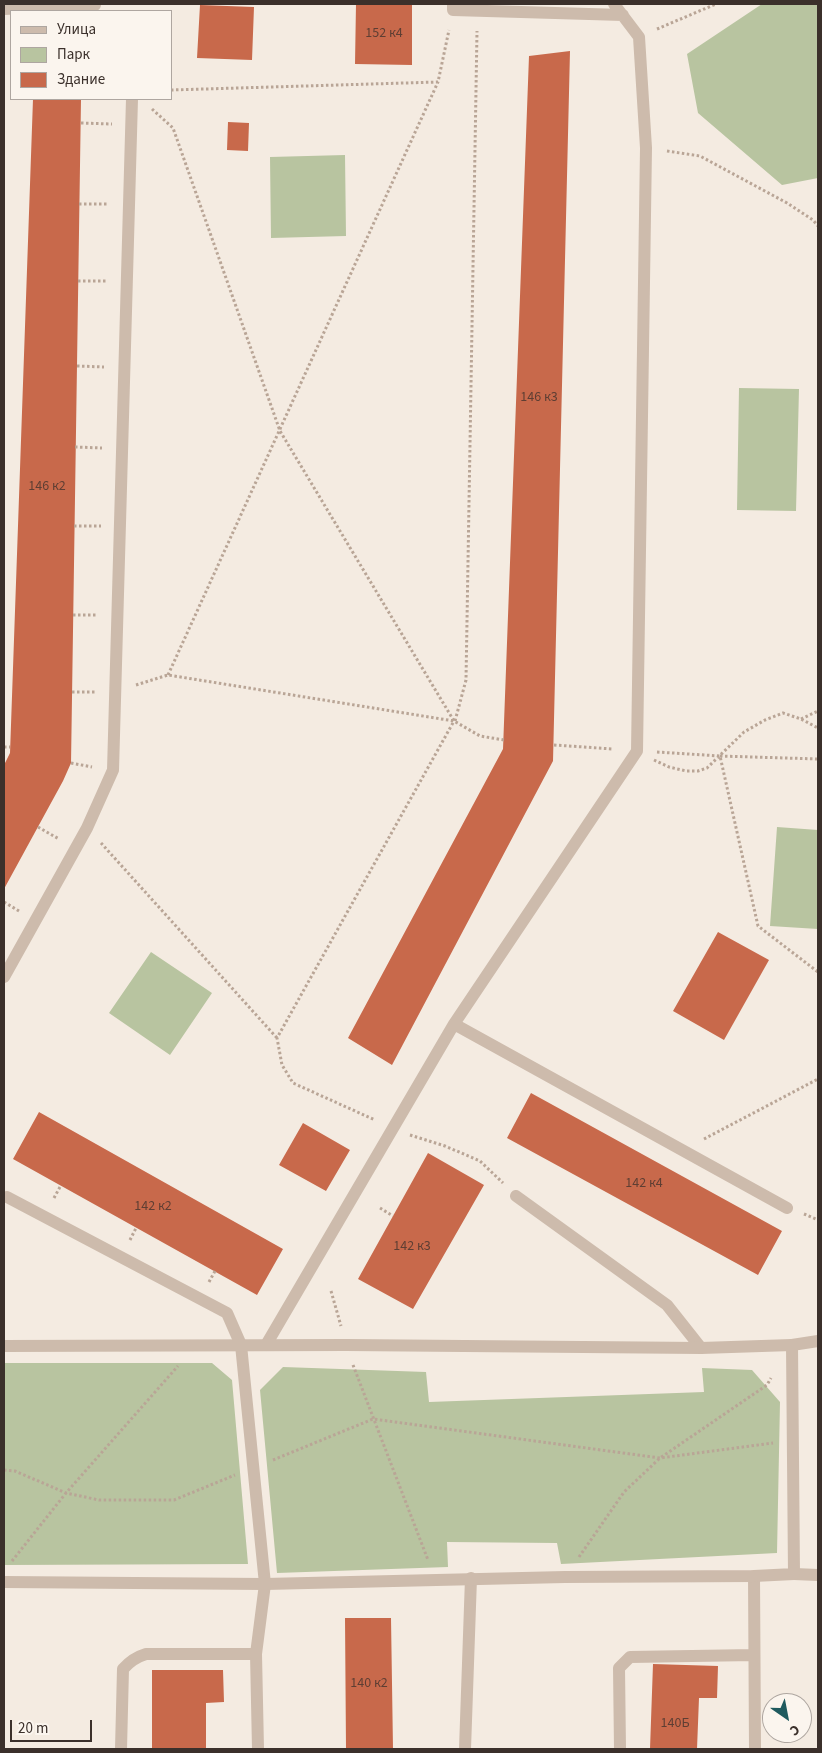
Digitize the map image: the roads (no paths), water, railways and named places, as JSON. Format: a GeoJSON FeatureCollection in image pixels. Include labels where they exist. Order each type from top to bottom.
{"type":"FeatureCollection","features":[{"type":"Feature","properties":{"kind":"street"},"geometry":{"type":"LineString","coordinates":[[266,1345],[454,1024],[637,751],[646,148],[639,37],[614,4]]}},
{"type":"Feature","properties":{"kind":"street"},"geometry":{"type":"LineString","coordinates":[[4,9],[96,7]]}},
{"type":"Feature","properties":{"kind":"street"},"geometry":{"type":"LineString","coordinates":[[453,7],[478,10],[623,16]]}},
{"type":"Feature","properties":{"kind":"street"},"geometry":{"type":"LineString","coordinates":[[4,977],[87,828],[113,770],[132,100]]}},
{"type":"Feature","properties":{"kind":"street"},"geometry":{"type":"LineString","coordinates":[[454,1024],[787,1208]]}},
{"type":"Feature","properties":{"kind":"street"},"geometry":{"type":"LineString","coordinates":[[516,1196],[667,1305],[701,1348]]}},
{"type":"Feature","properties":{"kind":"street"},"geometry":{"type":"LineString","coordinates":[[7,1197],[227,1313],[240,1345],[265,1584],[256,1654],[258,1749]]}},
{"type":"Feature","properties":{"kind":"street"},"geometry":{"type":"LineString","coordinates":[[4,1346],[346,1345],[701,1348],[792,1345],[818,1341]]}},
{"type":"Feature","properties":{"kind":"street"},"geometry":{"type":"LineString","coordinates":[[792,1345],[794,1574]]}},
{"type":"Feature","properties":{"kind":"street"},"geometry":{"type":"LineString","coordinates":[[4,1582],[265,1584],[565,1576],[818,1575]]}},
{"type":"Feature","properties":{"kind":"street"},"geometry":{"type":"LineString","coordinates":[[754,1576],[755,1749]]}},
{"type":"Feature","properties":{"kind":"street"},"geometry":{"type":"LineString","coordinates":[[465,1749],[471,1578]]}},
{"type":"Feature","properties":{"kind":"street"},"geometry":{"type":"LineString","coordinates":[[121,1749],[123,1669],[137,1656],[146,1654],[256,1654]]}},
{"type":"Feature","properties":{"kind":"street"},"geometry":{"type":"LineString","coordinates":[[620,1749],[619,1668],[630,1657],[754,1655]]}}]}
